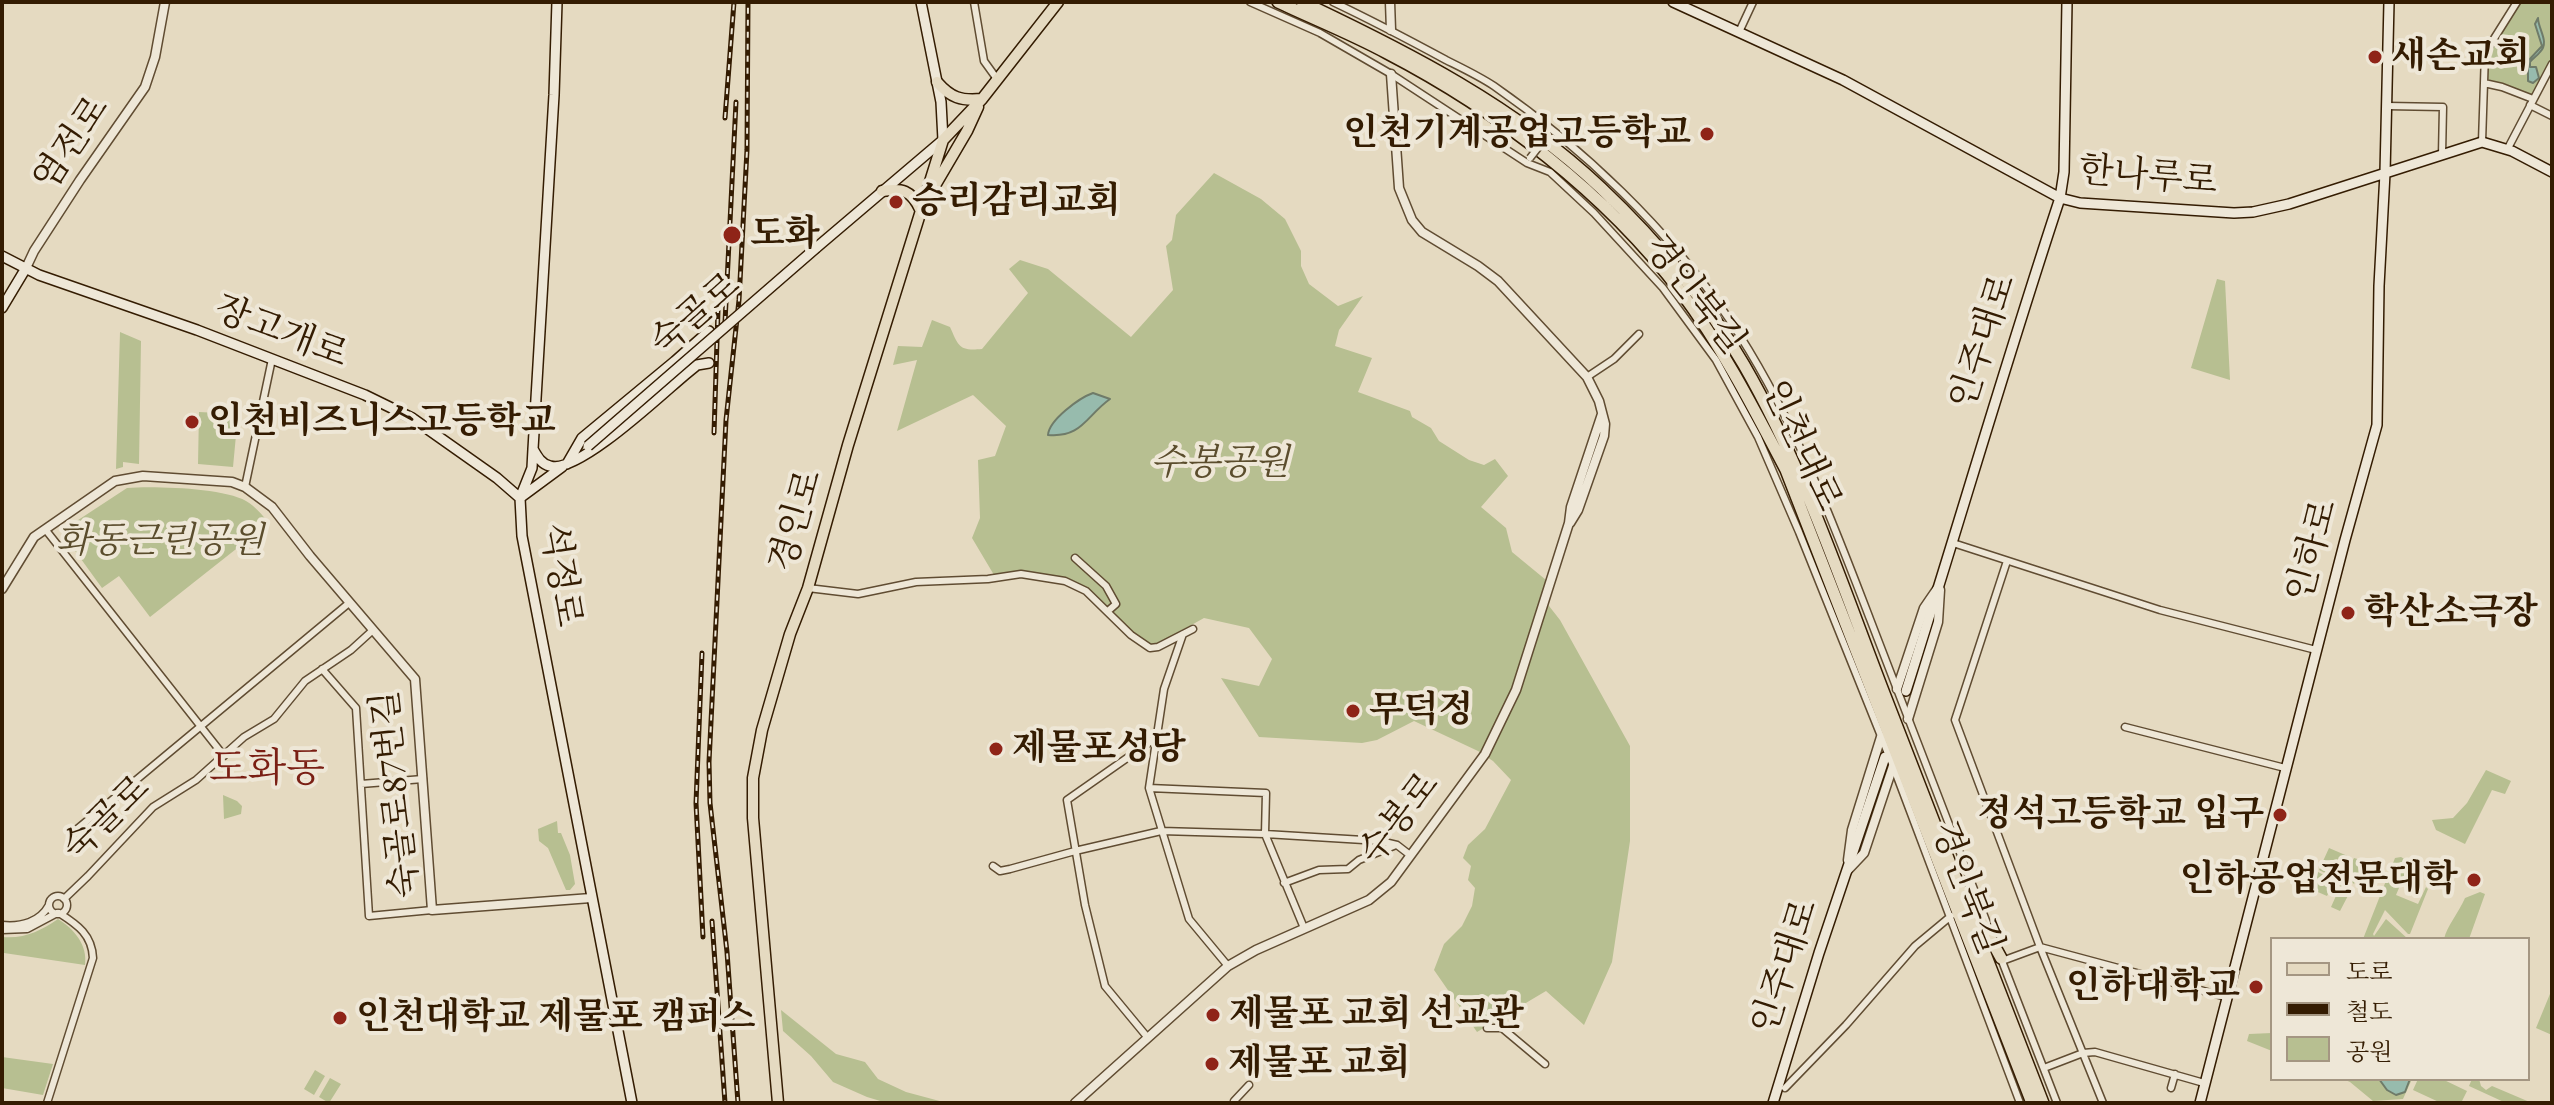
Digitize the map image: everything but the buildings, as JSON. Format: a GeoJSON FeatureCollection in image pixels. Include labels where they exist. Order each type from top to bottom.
{"type":"FeatureCollection","features":[{"type":"Feature","properties":{"kind":"highway","name":"인천대로"},"geometry":{"type":"LineString","coordinates":[[1278,2],[1388,53],[1486,112],[1552,160],[1630,232],[1681,292],[1735,372],[1786,470],[2032,1103]]}},
{"type":"Feature","properties":{"kind":"highway","name":"인천대로"},"geometry":{"type":"LineString","coordinates":[[1302,2],[1391,44],[1490,101],[1558,151],[1601,188],[1690,286],[1743,364],[1796,469],[2043,1103]]}},
{"type":"Feature","properties":{"kind":"highway"},"geometry":{"type":"LineString","coordinates":[[1959,887],[1975,907],[2001,959]]}},
{"type":"Feature","properties":{"kind":"main road","name":"석정로"},"geometry":{"type":"LineString","coordinates":[[557,2],[532,468],[520,498],[522,536],[632,1103]]}},
{"type":"Feature","properties":{"kind":"main road"},"geometry":{"type":"LineString","coordinates":[[921,2],[941,102],[943,140]]}},
{"type":"Feature","properties":{"kind":"main road","name":"경인로"},"geometry":{"type":"LineString","coordinates":[[778,1103],[753,818],[753,778],[762,730],[943,140],[982,99],[1058,2]]}},
{"type":"Feature","properties":{"kind":"main road","name":"한나루로"},"geometry":{"type":"LineString","coordinates":[[1673,2],[1843,80],[2060,198],[2080,203],[2253,212],[2289,204],[2482,142]]}},
{"type":"Feature","properties":{"kind":"main road","name":"인주대로"},"geometry":{"type":"LineString","coordinates":[[1902,690],[1953,543],[1984,433],[2060,198],[2064,172],[2067,2]]}},
{"type":"Feature","properties":{"kind":"main road","name":"인하로"},"geometry":{"type":"LineString","coordinates":[[2200,1103],[2377,425],[2389,2]]}},
{"type":"Feature","properties":{"kind":"main road"},"geometry":{"type":"LineString","coordinates":[[920,209],[967,131],[982,99],[955,98],[937,82]]}},
{"type":"Feature","properties":{"kind":"main road","name":"숙골로"},"geometry":{"type":"LineString","coordinates":[[520,498],[567,464],[943,140]]}},
{"type":"Feature","properties":{"kind":"main road"},"geometry":{"type":"LineString","coordinates":[[2482,142],[2507,150],[2552,172]]}},
{"type":"Feature","properties":{"kind":"main road"},"geometry":{"type":"LineString","coordinates":[[882,191],[901,189],[908,192],[920,209]]}},
{"type":"Feature","properties":{"kind":"main road","name":"장고개로"},"geometry":{"type":"LineString","coordinates":[[2,256],[39,275],[197,330],[365,395],[412,418],[520,498]]}},
{"type":"Feature","properties":{"kind":"main road","name":"염전로"},"geometry":{"type":"LineString","coordinates":[[2,308],[26,268]]}},
{"type":"Feature","properties":{"kind":"main road"},"geometry":{"type":"LineString","coordinates":[[567,464],[582,438],[709,331]]}},
{"type":"Feature","properties":{"kind":"main road"},"geometry":{"type":"LineString","coordinates":[[675,361],[686,374]]}},
{"type":"Feature","properties":{"kind":"main road"},"geometry":{"type":"LineString","coordinates":[[533,449],[538,459],[550,467],[567,464],[592,453],[697,365],[709,363]]}},
{"type":"Feature","properties":{"kind":"main road","name":"인주대로"},"geometry":{"type":"LineString","coordinates":[[1774,1100],[1782,1086],[1819,953],[1885,757]]}},
{"type":"Feature","properties":{"kind":"street","name":"염전로"},"geometry":{"type":"LineString","coordinates":[[26,268],[34,251],[145,87],[155,57],[165,2]]}},
{"type":"Feature","properties":{"kind":"street"},"geometry":{"type":"LineString","coordinates":[[974,2],[984,61],[997,79]]}},
{"type":"Feature","properties":{"kind":"street","name":"경인북길"},"geometry":{"type":"LineString","coordinates":[[1250,2],[1319,32],[1550,172],[1594,213],[1663,288],[1716,360],[1758,437],[1799,532],[1893,766],[2020,1103]]}},
{"type":"Feature","properties":{"kind":"street"},"geometry":{"type":"LineString","coordinates":[[1333,2],[1493,85],[1622,192],[1691,268],[1732,325],[1788,420],[1821,493],[1902,690],[1908,719],[2057,1103]]}},
{"type":"Feature","properties":{"kind":"street"},"geometry":{"type":"LineString","coordinates":[[1390,2],[1391,30]]}},
{"type":"Feature","properties":{"kind":"street"},"geometry":{"type":"LineString","coordinates":[[1739,32],[1753,2]]}},
{"type":"Feature","properties":{"kind":"street"},"geometry":{"type":"LineString","coordinates":[[2482,142],[2485,53],[2517,2]]}},
{"type":"Feature","properties":{"kind":"street"},"geometry":{"type":"LineString","coordinates":[[2507,150],[2551,68]]}},
{"type":"Feature","properties":{"kind":"street","name":"수봉로"},"geometry":{"type":"LineString","coordinates":[[1076,1103],[1228,966],[1369,900],[1391,882],[1485,754],[1516,690],[1569,523],[1578,510],[1604,436],[1605,424],[1599,401],[1587,377],[1498,281],[1430,239],[1412,220],[1399,188],[1391,74]]}},
{"type":"Feature","properties":{"kind":"street"},"geometry":{"type":"LineString","coordinates":[[2484,83],[2510,91],[2552,116]]}},
{"type":"Feature","properties":{"kind":"street"},"geometry":{"type":"LineString","coordinates":[[2387,106],[2443,107],[2442,155]]}},
{"type":"Feature","properties":{"kind":"street"},"geometry":{"type":"LineString","coordinates":[[1529,160],[1550,133]]}},
{"type":"Feature","properties":{"kind":"street"},"geometry":{"type":"LineString","coordinates":[[1587,377],[1623,352],[1639,334]]}},
{"type":"Feature","properties":{"kind":"street"},"geometry":{"type":"LineString","coordinates":[[2,589],[28,544],[115,481],[157,477],[232,482],[245,487],[272,359]]}},
{"type":"Feature","properties":{"kind":"street","name":"숙골로87번길"},"geometry":{"type":"LineString","coordinates":[[245,487],[272,507],[415,679],[432,910],[591,898]]}},
{"type":"Feature","properties":{"kind":"street"},"geometry":{"type":"LineString","coordinates":[[45,529],[224,756]]}},
{"type":"Feature","properties":{"kind":"street"},"geometry":{"type":"LineString","coordinates":[[1953,543],[2109,594],[2316,650]]}},
{"type":"Feature","properties":{"kind":"street"},"geometry":{"type":"LineString","coordinates":[[1075,558],[1106,586],[1116,604],[1108,611]]}},
{"type":"Feature","properties":{"kind":"street"},"geometry":{"type":"LineString","coordinates":[[2007,561],[1955,720],[2040,947],[2103,1103]]}},
{"type":"Feature","properties":{"kind":"street"},"geometry":{"type":"LineString","coordinates":[[808,588],[858,594],[916,582],[988,579],[1021,574],[1065,581],[1086,591],[1131,635],[1150,648],[1193,629]]}},
{"type":"Feature","properties":{"kind":"street"},"geometry":{"type":"LineString","coordinates":[[1908,719],[1938,622],[1939,585]]}},
{"type":"Feature","properties":{"kind":"street"},"geometry":{"type":"LineString","coordinates":[[76,830],[349,603]]}},
{"type":"Feature","properties":{"kind":"street","name":"숙골로"},"geometry":{"type":"LineString","coordinates":[[2,928],[27,929],[64,912],[66,902],[146,813],[196,780],[244,737],[279,715],[305,681],[351,650],[373,630]]}},
{"type":"Feature","properties":{"kind":"street"},"geometry":{"type":"LineString","coordinates":[[1184,634],[1164,689],[1149,788],[1189,919],[1228,966]]}},
{"type":"Feature","properties":{"kind":"street"},"geometry":{"type":"LineString","coordinates":[[322,669],[355,706],[369,916],[432,910]]}},
{"type":"Feature","properties":{"kind":"street"},"geometry":{"type":"LineString","coordinates":[[2125,727],[2285,768]]}},
{"type":"Feature","properties":{"kind":"street"},"geometry":{"type":"LineString","coordinates":[[1148,1038],[1105,986],[1085,905],[1067,800],[1157,737]]}},
{"type":"Feature","properties":{"kind":"street"},"geometry":{"type":"LineString","coordinates":[[1847,871],[1852,830],[1881,737]]}},
{"type":"Feature","properties":{"kind":"street"},"geometry":{"type":"LineString","coordinates":[[1847,871],[1864,853],[1893,766]]}},
{"type":"Feature","properties":{"kind":"street"},"geometry":{"type":"LineString","coordinates":[[361,784],[423,779]]}},
{"type":"Feature","properties":{"kind":"street"},"geometry":{"type":"LineString","coordinates":[[1149,788],[1266,793],[1265,834],[1304,928]]}},
{"type":"Feature","properties":{"kind":"street"},"geometry":{"type":"LineString","coordinates":[[993,866],[1000,871],[1010,869],[1161,831],[1380,841],[1397,845],[1410,855]]}},
{"type":"Feature","properties":{"kind":"street"},"geometry":{"type":"LineString","coordinates":[[1284,883],[1319,870],[1348,869],[1359,860],[1397,845]]}},
{"type":"Feature","properties":{"kind":"street","name":"숙골로"},"geometry":{"type":"LineString","coordinates":[[2,928],[31,922],[41,915],[55,896],[66,902]]}},
{"type":"Feature","properties":{"kind":"street"},"geometry":{"type":"LineString","coordinates":[[47,1103],[93,958],[90,940],[73,920],[66,902]]}},
{"type":"Feature","properties":{"kind":"street","name":"숙골로"},"geometry":{"type":"LineString","coordinates":[[49,905],[52,911],[58,913]]}},
{"type":"Feature","properties":{"kind":"street"},"geometry":{"type":"LineString","coordinates":[[58,913],[73,920]]}},
{"type":"Feature","properties":{"kind":"street"},"geometry":{"type":"LineString","coordinates":[[1782,1086],[1849,1022],[1915,946],[1950,917]]}},
{"type":"Feature","properties":{"kind":"street"},"geometry":{"type":"LineString","coordinates":[[2001,959],[2040,947],[2226,997]]}},
{"type":"Feature","properties":{"kind":"street"},"geometry":{"type":"LineString","coordinates":[[1487,1028],[1502,1028],[1545,1064]]}},
{"type":"Feature","properties":{"kind":"street"},"geometry":{"type":"LineString","coordinates":[[2044,1068],[2083,1053],[2095,1052],[2204,1083]]}},
{"type":"Feature","properties":{"kind":"street"},"geometry":{"type":"LineString","coordinates":[[2171,1088],[2175,1074]]}},
{"type":"Feature","properties":{"kind":"street"},"geometry":{"type":"LineString","coordinates":[[1234,1101],[1249,1085]]}},
{"type":"Feature","properties":{"kind":"green space"},"geometry":{"type":"Polygon","coordinates":[[[2520,2],[2552,2],[2552,64],[2533,99],[2488,79],[2489,51],[2520,2]]]}},
{"type":"Feature","properties":{"kind":"green space","name":"수봉공원"},"geometry":{"type":"Polygon","coordinates":[[[1214,173],[1261,199],[1285,219],[1301,251],[1301,266],[1309,284],[1338,306],[1363,296],[1339,330],[1335,346],[1372,358],[1358,392],[1410,411],[1412,417],[1431,428],[1439,441],[1469,460],[1484,465],[1495,459],[1508,476],[1481,507],[1506,528],[1512,552],[1546,580],[1542,597],[1560,620],[1630,746],[1630,841],[1612,962],[1584,1025],[1546,991],[1477,1032],[1434,970],[1444,944],[1462,926],[1472,906],[1475,888],[1468,880],[1471,866],[1463,858],[1468,845],[1485,829],[1511,780],[1493,761],[1414,721],[1377,740],[1362,743],[1259,737],[1221,678],[1259,686],[1272,659],[1249,628],[1204,618],[1150,648],[1108,610],[1074,585],[1039,575],[994,575],[972,538],[980,518],[978,460],[995,456],[1006,426],[973,395],[897,431],[917,360],[893,365],[898,346],[922,347],[932,320],[950,327],[964,348],[982,349],[1028,293],[1009,269],[1020,260],[1048,269],[1131,337],[1173,290],[1166,246],[1172,240],[1176,215],[1214,173]]]}},
{"type":"Feature","properties":{"kind":"green space"},"geometry":{"type":"Polygon","coordinates":[[[2217,279],[2225,281],[2230,380],[2191,368],[2217,279]]]}},
{"type":"Feature","properties":{"kind":"green space"},"geometry":{"type":"Polygon","coordinates":[[[120,332],[141,341],[139,464],[123,462],[123,467],[116,469],[120,332]]]}},
{"type":"Feature","properties":{"kind":"green space"},"geometry":{"type":"Polygon","coordinates":[[[199,412],[238,414],[233,467],[198,464],[199,412]]]}},
{"type":"Feature","properties":{"kind":"green space","name":"화동근린공원"},"geometry":{"type":"Polygon","coordinates":[[[127,488],[222,493],[246,501],[269,523],[150,617],[119,576],[102,588],[65,537],[66,528],[127,488]]]}},
{"type":"Feature","properties":{"kind":"green space"},"geometry":{"type":"Polygon","coordinates":[[[2486,770],[2511,781],[2505,794],[2492,790],[2465,844],[2436,830],[2432,820],[2453,818],[2467,803],[2486,770]]]}},
{"type":"Feature","properties":{"kind":"green space"},"geometry":{"type":"Polygon","coordinates":[[[223,795],[242,806],[241,814],[224,819],[223,795]]]}},
{"type":"Feature","properties":{"kind":"green space"},"geometry":{"type":"Polygon","coordinates":[[[557,821],[558,833],[561,833],[570,855],[575,884],[570,890],[566,890],[548,848],[539,841],[538,829],[557,821]]]}},
{"type":"Feature","properties":{"kind":"green space"},"geometry":{"type":"Polygon","coordinates":[[[2329,848],[2350,857],[2344,869],[2329,875],[2319,870],[2329,848]]]}},
{"type":"Feature","properties":{"kind":"green space"},"geometry":{"type":"Polygon","coordinates":[[[2354,858],[2364,861],[2354,884],[2345,876],[2354,858]]]}},
{"type":"Feature","properties":{"kind":"green space"},"geometry":{"type":"Polygon","coordinates":[[[2395,858],[2406,860],[2407,869],[2396,895],[2418,904],[2426,887],[2428,889],[2410,934],[2385,910],[2374,936],[2386,919],[2406,937],[2364,937],[2395,858]]]}},
{"type":"Feature","properties":{"kind":"green space"},"geometry":{"type":"Polygon","coordinates":[[[2318,872],[2328,877],[2332,886],[2327,896],[2311,889],[2318,872]]]}},
{"type":"Feature","properties":{"kind":"green space"},"geometry":{"type":"Polygon","coordinates":[[[2344,878],[2352,888],[2340,911],[2331,907],[2344,878]]]}},
{"type":"Feature","properties":{"kind":"green space"},"geometry":{"type":"Polygon","coordinates":[[[2480,892],[2485,894],[2470,937],[2445,937],[2448,929],[2465,898],[2480,892]]]}},
{"type":"Feature","properties":{"kind":"green space"},"geometry":{"type":"Polygon","coordinates":[[[58,919],[79,938],[85,965],[4,953],[2,965],[2,937],[32,933],[58,919]]]}},
{"type":"Feature","properties":{"kind":"green space"},"geometry":{"type":"Polygon","coordinates":[[[2552,989],[2552,1035],[2536,1028],[2552,989]]]}},
{"type":"Feature","properties":{"kind":"green space"},"geometry":{"type":"Polygon","coordinates":[[[781,1010],[836,1054],[865,1062],[878,1079],[906,1092],[947,1103],[887,1103],[833,1082],[811,1056],[783,1031],[781,1010]]]}},
{"type":"Feature","properties":{"kind":"green space"},"geometry":{"type":"Polygon","coordinates":[[[2270,1033],[2270,1050],[2247,1041],[2249,1034],[2270,1033]]]}},
{"type":"Feature","properties":{"kind":"green space"},"geometry":{"type":"Polygon","coordinates":[[[2,1057],[53,1064],[43,1095],[2,1088],[2,1057]]]}},
{"type":"Feature","properties":{"kind":"green space"},"geometry":{"type":"Polygon","coordinates":[[[315,1070],[325,1076],[314,1095],[304,1089],[315,1070]]]}},
{"type":"Feature","properties":{"kind":"green space"},"geometry":{"type":"Polygon","coordinates":[[[330,1078],[341,1084],[329,1103],[319,1097],[330,1078]]]}},
{"type":"Feature","properties":{"kind":"green space"},"geometry":{"type":"Polygon","coordinates":[[[2348,1081],[2411,1081],[2403,1099],[2373,1101],[2348,1081]]]}},
{"type":"Feature","properties":{"kind":"green space"},"geometry":{"type":"Polygon","coordinates":[[[2417,1081],[2446,1081],[2467,1091],[2461,1103],[2441,1103],[2413,1090],[2417,1081]]]}},
{"type":"Feature","properties":{"kind":"green space"},"geometry":{"type":"Polygon","coordinates":[[[2471,1081],[2480,1081],[2486,1090],[2492,1086],[2532,1103],[2506,1103],[2469,1086],[2471,1081]]]}},
{"type":"Feature","properties":{"kind":"shaded area"},"geometry":{"type":"Polygon","coordinates":[[[2538,18],[2544,44],[2530,62],[2530,67],[2536,67],[2539,78],[2533,83],[2528,81],[2528,61],[2542,46],[2535,24],[2538,18]]]}},
{"type":"Feature","properties":{"kind":"shaded area"},"geometry":{"type":"Polygon","coordinates":[[[1093,393],[1110,399],[1076,429],[1069,433],[1048,435],[1059,416],[1093,393]]]}},
{"type":"Feature","properties":{"kind":"shaded area"},"geometry":{"type":"Polygon","coordinates":[[[2380,1081],[2409,1081],[2405,1092],[2396,1095],[2380,1081]]]}},
{"type":"Feature","properties":{"kind":"railway"},"geometry":{"type":"LineString","coordinates":[[725,118],[734,2]]}},
{"type":"Feature","properties":{"kind":"railway"},"geometry":{"type":"LineString","coordinates":[[738,1103],[727,952],[710,803],[709,762],[726,420],[739,300],[747,150],[748,2]]}},
{"type":"Feature","properties":{"kind":"railway"},"geometry":{"type":"LineString","coordinates":[[725,322],[736,102]]}},
{"type":"Feature","properties":{"kind":"railway"},"geometry":{"type":"LineString","coordinates":[[714,433],[718,310]]}},
{"type":"Feature","properties":{"kind":"railway"},"geometry":{"type":"LineString","coordinates":[[702,653],[696,803],[703,937]]}},
{"type":"Feature","properties":{"kind":"railway"},"geometry":{"type":"LineString","coordinates":[[712,921],[725,1103]]}},
{"type":"Feature","properties":{"kind":"place","name":"새손교회"},"geometry":{"type":"Point","coordinates":[2375,57]}},
{"type":"Feature","properties":{"kind":"place","name":"인천기계공업고등학교"},"geometry":{"type":"Point","coordinates":[1707,134]}},
{"type":"Feature","properties":{"kind":"place","name":"승리감리교회"},"geometry":{"type":"Point","coordinates":[896,202]}},
{"type":"Feature","properties":{"kind":"place","name":"도화"},"geometry":{"type":"Point","coordinates":[732,235]}},
{"type":"Feature","properties":{"kind":"place","name":"인천비즈니스고등학교"},"geometry":{"type":"Point","coordinates":[192,422]}},
{"type":"Feature","properties":{"kind":"place","name":"학산소극장"},"geometry":{"type":"Point","coordinates":[2348,613]}},
{"type":"Feature","properties":{"kind":"place","name":"무덕정"},"geometry":{"type":"Point","coordinates":[1353,711]}},
{"type":"Feature","properties":{"kind":"place","name":"제물포성당"},"geometry":{"type":"Point","coordinates":[996,749]}},
{"type":"Feature","properties":{"kind":"place","name":"정석고등학교 입구"},"geometry":{"type":"Point","coordinates":[2280,815]}},
{"type":"Feature","properties":{"kind":"place","name":"인하공업전문대학"},"geometry":{"type":"Point","coordinates":[2474,880]}},
{"type":"Feature","properties":{"kind":"place","name":"인하대학교"},"geometry":{"type":"Point","coordinates":[2256,987]}},
{"type":"Feature","properties":{"kind":"place","name":"제물포 교회 선교관"},"geometry":{"type":"Point","coordinates":[1213,1015]}},
{"type":"Feature","properties":{"kind":"place","name":"인천대학교 제물포 캠퍼스"},"geometry":{"type":"Point","coordinates":[340,1018]}},
{"type":"Feature","properties":{"kind":"place","name":"제물포 교회"},"geometry":{"type":"Point","coordinates":[1212,1064]}},
{"type":"Feature","properties":{"kind":"district","name":"도화동"},"geometry":{"type":"Point","coordinates":[267,770]}}]}
